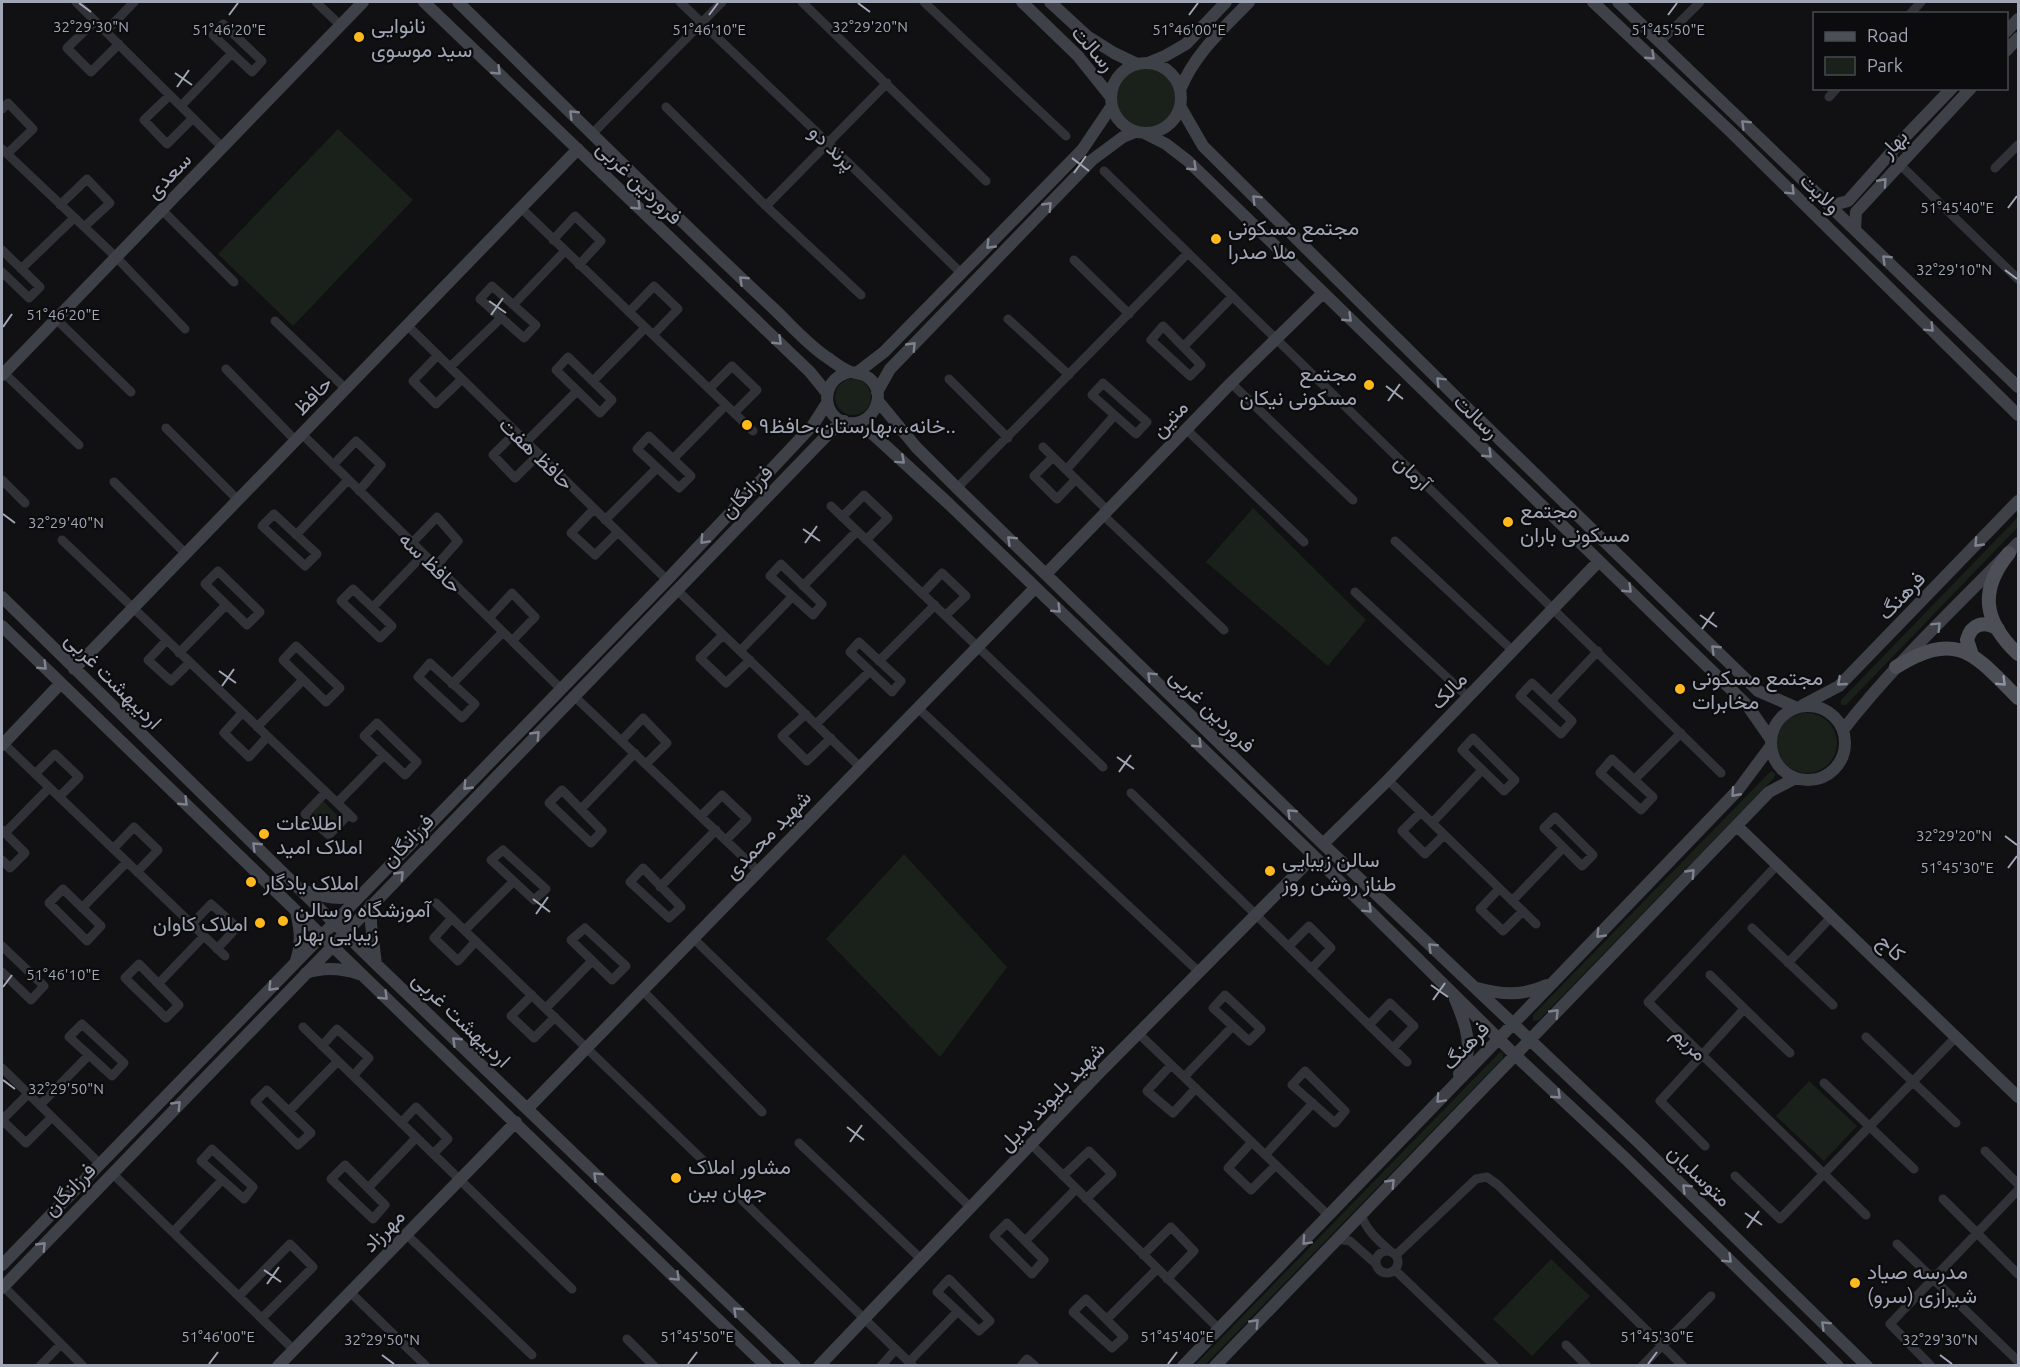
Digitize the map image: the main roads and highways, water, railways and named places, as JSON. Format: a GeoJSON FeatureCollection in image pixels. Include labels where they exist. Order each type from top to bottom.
{"type":"FeatureCollection","features":[{"type":"Feature","properties":{"kind":"main road"},"geometry":{"type":"LineString","coordinates":[[2014,548],[1992,576],[1989,585],[1989,603],[2006,642],[2019,654]]}},
{"type":"Feature","properties":{"kind":"main road"},"geometry":{"type":"LineString","coordinates":[[1972,655],[1967,640],[1971,630],[1975,626],[1984,624],[1998,628]]}},
{"type":"Feature","properties":{"kind":"main road"},"geometry":{"type":"LineString","coordinates":[[1896,668],[1922,653],[1940,648],[1958,649],[1984,664],[2019,698]]}},
{"type":"Feature","properties":{"kind":"place","name":"نانوایی سید موسوی"},"geometry":{"type":"Point","coordinates":[359,37]}},
{"type":"Feature","properties":{"kind":"place","name":"مجتمع مسکونی ملا صدرا"},"geometry":{"type":"Point","coordinates":[1216,239]}},
{"type":"Feature","properties":{"kind":"place","name":"مجتمع مسکونی نیکان"},"geometry":{"type":"Point","coordinates":[1369,385]}},
{"type":"Feature","properties":{"kind":"place","name":"خانه،،،بهارستان،حافظ۹.."},"geometry":{"type":"Point","coordinates":[747,425]}},
{"type":"Feature","properties":{"kind":"place","name":"مجتمع مسکونی باران"},"geometry":{"type":"Point","coordinates":[1508,522]}},
{"type":"Feature","properties":{"kind":"place","name":"مجتمع مسکونی مخابرات"},"geometry":{"type":"Point","coordinates":[1680,689]}},
{"type":"Feature","properties":{"kind":"place","name":"اطلاعات املاک امید"},"geometry":{"type":"Point","coordinates":[264,834]}},
{"type":"Feature","properties":{"kind":"place","name":"سالن زیبایی طناز روشن روز"},"geometry":{"type":"Point","coordinates":[1270,871]}},
{"type":"Feature","properties":{"kind":"place","name":"املاک یادگار"},"geometry":{"type":"Point","coordinates":[251,882]}},
{"type":"Feature","properties":{"kind":"place","name":"آموزشگاه و سالن زیبایی بهار"},"geometry":{"type":"Point","coordinates":[283,921]}},
{"type":"Feature","properties":{"kind":"place","name":"املاک کاوان"},"geometry":{"type":"Point","coordinates":[260,923]}},
{"type":"Feature","properties":{"kind":"place","name":"مشاور املاک جهان بین"},"geometry":{"type":"Point","coordinates":[676,1178]}},
{"type":"Feature","properties":{"kind":"place","name":"مدرسه صیاد شیرازی (سرو)"},"geometry":{"type":"Point","coordinates":[1855,1283]}}]}
